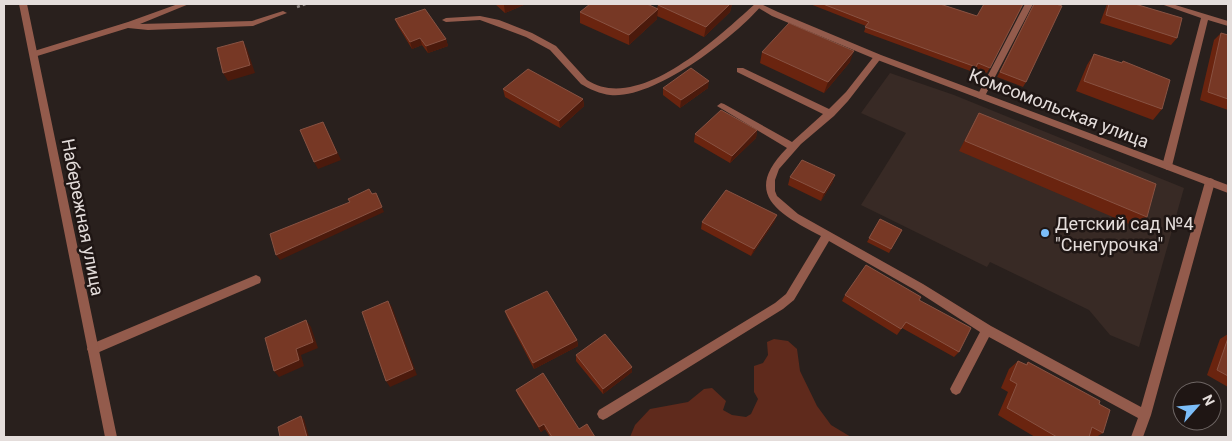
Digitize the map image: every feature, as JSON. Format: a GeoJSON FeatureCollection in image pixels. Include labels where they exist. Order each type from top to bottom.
{"type":"FeatureCollection","features":[{"type":"Feature","properties":{"kind":"street","name":"Набережная улица"},"geometry":{"type":"LineString","coordinates":[[23,4],[111,437]]}},
{"type":"Feature","properties":{"kind":"street"},"geometry":{"type":"LineString","coordinates":[[34,54],[128,25],[185,4]]}},
{"type":"Feature","properties":{"kind":"street"},"geometry":{"type":"LineString","coordinates":[[981,96],[1029,4]]}},
{"type":"Feature","properties":{"kind":"street"},"geometry":{"type":"LineString","coordinates":[[1164,4],[1228,23]]}},
{"type":"Feature","properties":{"kind":"street"},"geometry":{"type":"LineString","coordinates":[[446,20],[470,18],[486,20],[540,40],[551,46],[578,78],[591,87],[606,93],[638,88],[681,68],[716,44],[757,5]]}},
{"type":"Feature","properties":{"kind":"street","name":"Комсомольская улица"},"geometry":{"type":"LineString","coordinates":[[757,5],[781,17],[878,56],[1228,189]]}},
{"type":"Feature","properties":{"kind":"street"},"geometry":{"type":"LineString","coordinates":[[128,25],[148,27],[253,23],[283,13]]}},
{"type":"Feature","properties":{"kind":"street"},"geometry":{"type":"LineString","coordinates":[[1167,166],[1205,17]]}},
{"type":"Feature","properties":{"kind":"street"},"geometry":{"type":"LineString","coordinates":[[878,56],[832,114],[793,146],[779,162],[768,182],[771,193],[780,206],[987,330],[1145,415]]}},
{"type":"Feature","properties":{"kind":"street"},"geometry":{"type":"LineString","coordinates":[[740,70],[832,114]]}},
{"type":"Feature","properties":{"kind":"street"},"geometry":{"type":"LineString","coordinates":[[721,106],[793,146]]}},
{"type":"Feature","properties":{"kind":"street"},"geometry":{"type":"LineString","coordinates":[[1137,437],[1145,415],[1210,182]]}},
{"type":"Feature","properties":{"kind":"street"},"geometry":{"type":"LineString","coordinates":[[603,414],[779,306],[790,297],[827,235]]}},
{"type":"Feature","properties":{"kind":"street"},"geometry":{"type":"LineString","coordinates":[[92,349],[256,280]]}},
{"type":"Feature","properties":{"kind":"street"},"geometry":{"type":"LineString","coordinates":[[956,389],[987,330]]}},
{"type":"Feature","properties":{"kind":"shaded area","name":"Детский сад №4 \"Снегурочка\""},"geometry":{"type":"Polygon","coordinates":[[[890,73],[954,95],[1184,188],[1139,347],[1110,335],[1089,310],[990,262],[987,267],[861,205],[906,133],[861,113],[890,73]]]}},
{"type":"Feature","properties":{"kind":"shaded area"},"geometry":{"type":"Polygon","coordinates":[[[774,339],[788,341],[797,349],[800,371],[817,406],[831,425],[851,437],[630,437],[635,425],[650,409],[688,402],[704,389],[712,388],[726,401],[723,410],[732,415],[746,417],[751,414],[758,399],[754,392],[754,366],[763,363],[768,355],[767,342],[774,339]]]}},
{"type":"Feature","properties":{"kind":"building"},"geometry":{"type":"Polygon","coordinates":[[[590,4],[647,4],[658,9],[629,35],[580,12],[590,4]]]}},
{"type":"Feature","properties":{"kind":"building"},"geometry":{"type":"Polygon","coordinates":[[[659,4],[730,4],[706,27],[659,4]]]}},
{"type":"Feature","properties":{"kind":"building"},"geometry":{"type":"Polygon","coordinates":[[[823,4],[940,4],[977,16],[984,4],[1023,4],[990,68],[978,63],[976,67],[865,27],[869,22],[823,4]]]}},
{"type":"Feature","properties":{"kind":"building"},"geometry":{"type":"Polygon","coordinates":[[[1034,4],[1056,4],[1062,6],[1026,82],[1000,72],[1034,4]]]}},
{"type":"Feature","properties":{"kind":"building"},"geometry":{"type":"Polygon","coordinates":[[[1109,4],[1135,4],[1182,18],[1177,38],[1106,15],[1109,4]]]}},
{"type":"Feature","properties":{"kind":"building"},"geometry":{"type":"Polygon","coordinates":[[[425,9],[446,39],[426,46],[420,38],[410,42],[395,19],[425,9]]]}},
{"type":"Feature","properties":{"kind":"building"},"geometry":{"type":"Polygon","coordinates":[[[789,23],[854,51],[828,82],[762,52],[789,23]]]}},
{"type":"Feature","properties":{"kind":"building"},"geometry":{"type":"Polygon","coordinates":[[[1221,33],[1228,35],[1228,99],[1208,92],[1221,33]]]}},
{"type":"Feature","properties":{"kind":"building"},"geometry":{"type":"Polygon","coordinates":[[[243,41],[250,65],[223,73],[217,48],[243,41]]]}},
{"type":"Feature","properties":{"kind":"building"},"geometry":{"type":"Polygon","coordinates":[[[1094,54],[1122,63],[1123,61],[1170,80],[1162,109],[1084,81],[1094,54]]]}},
{"type":"Feature","properties":{"kind":"building"},"geometry":{"type":"Polygon","coordinates":[[[691,68],[709,81],[681,100],[663,88],[691,68]]]}},
{"type":"Feature","properties":{"kind":"building"},"geometry":{"type":"Polygon","coordinates":[[[528,69],[583,99],[559,121],[503,89],[528,69]]]}},
{"type":"Feature","properties":{"kind":"building"},"geometry":{"type":"Polygon","coordinates":[[[721,110],[757,130],[732,156],[695,134],[721,110]]]}},
{"type":"Feature","properties":{"kind":"building"},"geometry":{"type":"Polygon","coordinates":[[[979,113],[1156,184],[1147,217],[965,141],[979,113]]]}},
{"type":"Feature","properties":{"kind":"building"},"geometry":{"type":"Polygon","coordinates":[[[323,122],[337,153],[314,162],[300,130],[323,122]]]}},
{"type":"Feature","properties":{"kind":"building"},"geometry":{"type":"Polygon","coordinates":[[[802,160],[835,175],[824,193],[790,177],[802,160]]]}},
{"type":"Feature","properties":{"kind":"building"},"geometry":{"type":"Polygon","coordinates":[[[369,189],[372,194],[376,193],[382,207],[276,255],[270,234],[350,202],[348,199],[369,189]]]}},
{"type":"Feature","properties":{"kind":"building"},"geometry":{"type":"Polygon","coordinates":[[[726,190],[777,215],[754,249],[702,222],[726,190]]]}},
{"type":"Feature","properties":{"kind":"building"},"geometry":{"type":"Polygon","coordinates":[[[880,219],[902,230],[891,249],[869,238],[880,219]]]}},
{"type":"Feature","properties":{"kind":"building"},"geometry":{"type":"Polygon","coordinates":[[[866,265],[921,297],[919,300],[971,328],[959,352],[906,322],[901,329],[845,295],[866,265]]]}},
{"type":"Feature","properties":{"kind":"building"},"geometry":{"type":"Polygon","coordinates":[[[547,291],[577,340],[533,363],[505,311],[547,291]]]}},
{"type":"Feature","properties":{"kind":"building"},"geometry":{"type":"Polygon","coordinates":[[[388,301],[413,369],[386,381],[362,312],[388,301]]]}},
{"type":"Feature","properties":{"kind":"building"},"geometry":{"type":"Polygon","coordinates":[[[306,320],[313,342],[296,349],[299,360],[274,371],[265,338],[306,320]]]}},
{"type":"Feature","properties":{"kind":"building"},"geometry":{"type":"Polygon","coordinates":[[[605,334],[632,367],[603,389],[576,355],[605,334]]]}},
{"type":"Feature","properties":{"kind":"building"},"geometry":{"type":"Polygon","coordinates":[[[1228,338],[1228,376],[1217,370],[1228,338]]]}},
{"type":"Feature","properties":{"kind":"building"},"geometry":{"type":"Polygon","coordinates":[[[1018,361],[1027,365],[1028,362],[1100,401],[1099,404],[1110,410],[1103,433],[1092,427],[1089,437],[1057,437],[1007,408],[1017,384],[1010,380],[1018,361]]]}},
{"type":"Feature","properties":{"kind":"building"},"geometry":{"type":"Polygon","coordinates":[[[543,373],[579,429],[587,424],[595,437],[552,437],[544,424],[539,427],[516,390],[543,373]]]}},
{"type":"Feature","properties":{"kind":"building"},"geometry":{"type":"Polygon","coordinates":[[[301,416],[307,437],[280,437],[278,427],[301,416]]]}},
{"type":"Feature","properties":{"kind":"place","name":"Детский сад №4 \"Снегурочка\""},"geometry":{"type":"Point","coordinates":[1045,233]}}]}
